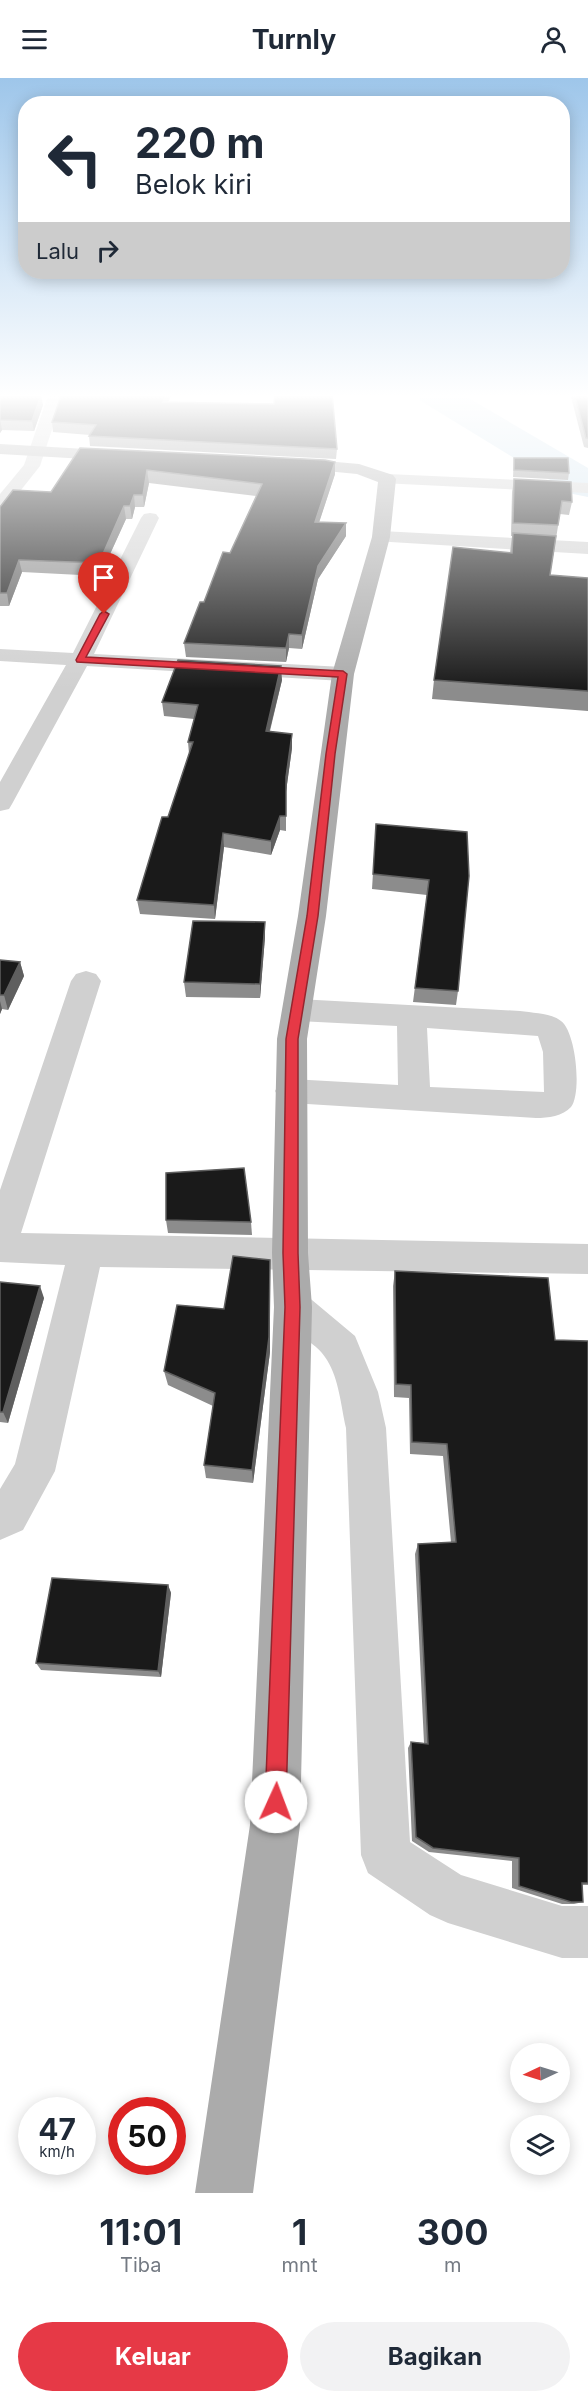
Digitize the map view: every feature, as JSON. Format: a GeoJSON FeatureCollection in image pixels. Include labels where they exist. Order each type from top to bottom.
{"type":"FeatureCollection","features":[{"type":"Feature","properties":{"kind":"main road"},"geometry":{"type":"LineString","coordinates":[[224,2193],[275,1825],[293,1307],[290,1253],[292,1039],[312,916],[330,754],[343,674],[381,537],[386,492]]}},
{"type":"Feature","properties":{"kind":"street"},"geometry":{"type":"LineString","coordinates":[[0,505],[11,492]]}},
{"type":"Feature","properties":{"kind":"street"},"geometry":{"type":"LineString","coordinates":[[0,804],[80,660],[150,518]]}},
{"type":"Feature","properties":{"kind":"street"},"geometry":{"type":"LineString","coordinates":[[381,537],[588,548]]}},
{"type":"Feature","properties":{"kind":"street"},"geometry":{"type":"LineString","coordinates":[[0,655],[343,674]]}},
{"type":"Feature","properties":{"kind":"street"},"geometry":{"type":"LineString","coordinates":[[0,1242],[86,981]]}},
{"type":"Feature","properties":{"kind":"street"},"geometry":{"type":"LineString","coordinates":[[291,1091],[536,1106],[549,1105],[559,1099],[562,1089],[555,1035],[551,1029],[520,1023],[298,1010]]}},
{"type":"Feature","properties":{"kind":"street"},"geometry":{"type":"LineString","coordinates":[[412,1016],[414,1099]]}},
{"type":"Feature","properties":{"kind":"street"},"geometry":{"type":"LineString","coordinates":[[0,1247],[86,1251],[588,1259]]}},
{"type":"Feature","properties":{"kind":"street"},"geometry":{"type":"LineString","coordinates":[[0,1519],[8,1515],[34,1471],[86,1251]]}},
{"type":"Feature","properties":{"kind":"street"},"geometry":{"type":"LineString","coordinates":[[293,1307],[342,1348],[358,1392],[366,1428],[386,1855],[448,1898],[562,1932],[588,1932]]}},
{"type":"Feature","properties":{"kind":"building"},"geometry":{"type":"Polygon","coordinates":[[[12,492],[144,492],[143,495],[134,495],[130,506],[124,506],[99,563],[19,560],[7,593],[0,593],[0,507],[12,492]]]}},
{"type":"Feature","properties":{"kind":"building"},"geometry":{"type":"Polygon","coordinates":[[[258,492],[325,492],[315,522],[346,523],[318,566],[302,635],[289,634],[286,648],[184,643],[200,602],[204,602],[223,552],[230,553],[258,492]]]}},
{"type":"Feature","properties":{"kind":"building"},"geometry":{"type":"Polygon","coordinates":[[[514,492],[571,492],[572,502],[562,501],[558,525],[513,523],[514,492]]]}},
{"type":"Feature","properties":{"kind":"building"},"geometry":{"type":"Polygon","coordinates":[[[513,533],[556,536],[550,575],[588,578],[588,691],[434,680],[453,547],[512,553],[513,533]]]}},
{"type":"Feature","properties":{"kind":"building"},"geometry":{"type":"Polygon","coordinates":[[[178,660],[281,666],[266,731],[292,734],[286,777],[286,816],[280,816],[271,841],[223,833],[214,905],[137,900],[162,817],[168,817],[193,742],[188,742],[198,705],[162,702],[178,660]]]}},
{"type":"Feature","properties":{"kind":"building"},"geometry":{"type":"Polygon","coordinates":[[[376,824],[467,832],[469,876],[458,991],[415,988],[429,880],[373,874],[376,824]]]}},
{"type":"Feature","properties":{"kind":"building"},"geometry":{"type":"Polygon","coordinates":[[[193,921],[265,922],[260,984],[184,982],[193,921]]]}},
{"type":"Feature","properties":{"kind":"building"},"geometry":{"type":"Polygon","coordinates":[[[0,960],[20,962],[4,995],[0,995],[0,960]]]}},
{"type":"Feature","properties":{"kind":"building"},"geometry":{"type":"Polygon","coordinates":[[[244,1168],[251,1222],[166,1220],[166,1173],[244,1168]]]}},
{"type":"Feature","properties":{"kind":"building"},"geometry":{"type":"Polygon","coordinates":[[[233,1256],[270,1260],[269,1337],[252,1470],[204,1465],[215,1393],[164,1371],[177,1305],[224,1309],[233,1256]]]}},
{"type":"Feature","properties":{"kind":"building"},"geometry":{"type":"Polygon","coordinates":[[[395,1271],[548,1278],[555,1340],[588,1341],[588,1883],[582,1883],[583,1902],[571,1902],[519,1886],[519,1858],[433,1848],[416,1837],[411,1742],[428,1744],[418,1544],[456,1542],[447,1444],[412,1442],[411,1385],[396,1384],[395,1271]]]}},
{"type":"Feature","properties":{"kind":"building"},"geometry":{"type":"Polygon","coordinates":[[[0,1282],[40,1286],[3,1412],[0,1412],[0,1282]]]}},
{"type":"Feature","properties":{"kind":"building"},"geometry":{"type":"Polygon","coordinates":[[[52,1578],[168,1585],[158,1671],[36,1663],[52,1578]]]}},
{"type":"Feature","properties":{"kind":"route"},"geometry":{"type":"LineString","coordinates":[[104,614],[80,660],[343,674],[330,754],[312,916],[292,1039],[290,1253],[293,1307],[276,1802]]}}]}
